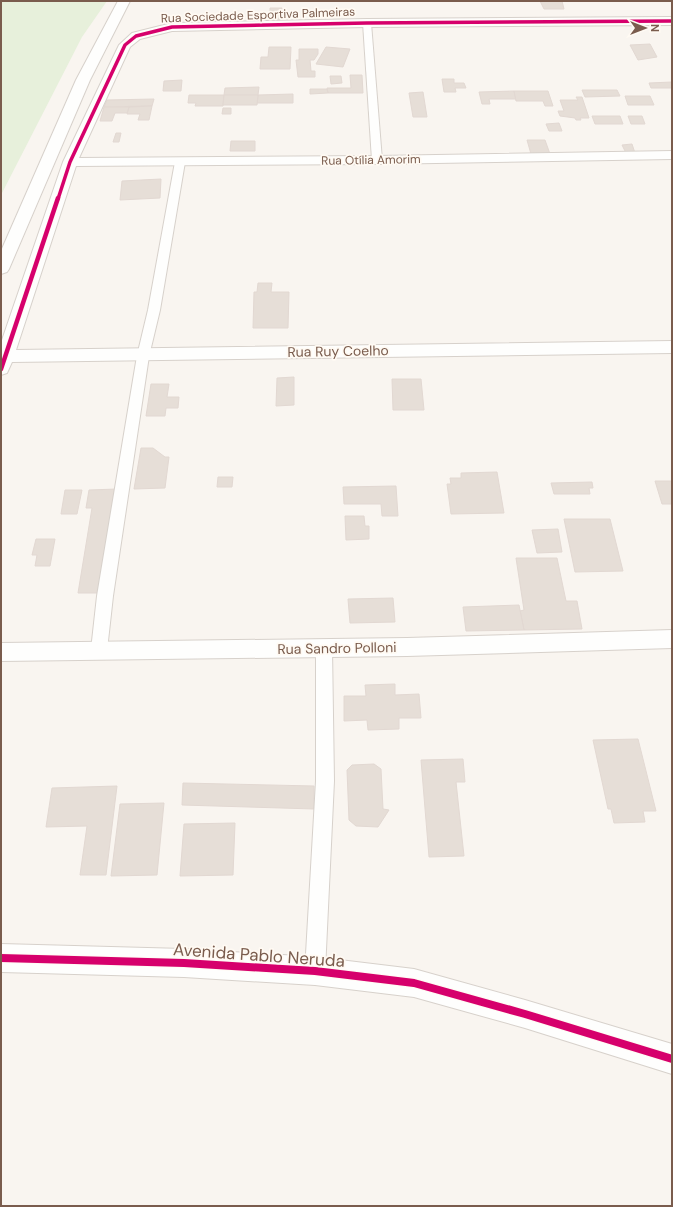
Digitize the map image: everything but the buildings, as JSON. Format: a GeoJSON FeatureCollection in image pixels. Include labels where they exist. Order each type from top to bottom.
{"type":"FeatureCollection","features":[{"type":"Feature","properties":{"kind":"street"},"geometry":{"type":"LineString","coordinates":[[1,269],[83,80],[124,1]]}},
{"type":"Feature","properties":{"kind":"street","name":"Rua Sociedade Esportiva Palmeiras"},"geometry":{"type":"LineString","coordinates":[[3,363],[70,162],[125,45],[136,36],[172,27],[367,23],[672,21]]}},
{"type":"Feature","properties":{"kind":"street","name":"Rua Otília Amorim"},"geometry":{"type":"LineString","coordinates":[[70,162],[377,160],[672,155]]}},
{"type":"Feature","properties":{"kind":"street","name":"Rua Ruy Coelho"},"geometry":{"type":"LineString","coordinates":[[3,363],[142,356],[335,351],[672,347]]}},
{"type":"Feature","properties":{"kind":"street","name":"Rua Sandro Polloni"},"geometry":{"type":"LineString","coordinates":[[1,652],[324,648],[672,639]]}},
{"type":"Feature","properties":{"kind":"street","name":"Avenida Pablo Neruda"},"geometry":{"type":"LineString","coordinates":[[1,958],[184,963],[315,972],[414,983],[525,1014],[672,1059]]}},
{"type":"Feature","properties":{"kind":"lane"},"geometry":{"type":"LineString","coordinates":[[367,23],[377,160]]}},
{"type":"Feature","properties":{"kind":"lane"},"geometry":{"type":"LineString","coordinates":[[99,650],[106,589],[142,356],[154,310],[180,162]]}},
{"type":"Feature","properties":{"kind":"lane"},"geometry":{"type":"LineString","coordinates":[[315,972],[325,781],[324,648]]}},
{"type":"Feature","properties":{"kind":"green space"},"geometry":{"type":"Polygon","coordinates":[[[1,1],[107,1],[82,37],[1,195],[1,1]]]}},
{"type":"Feature","properties":{"kind":"cycle path"},"geometry":{"type":"LineString","coordinates":[[1,369],[70,162],[125,45],[136,36],[172,27],[367,23],[672,21]]}},
{"type":"Feature","properties":{"kind":"cycle path"},"geometry":{"type":"LineString","coordinates":[[1,958],[184,963],[315,971],[414,983],[525,1014],[672,1059]]}}]}
